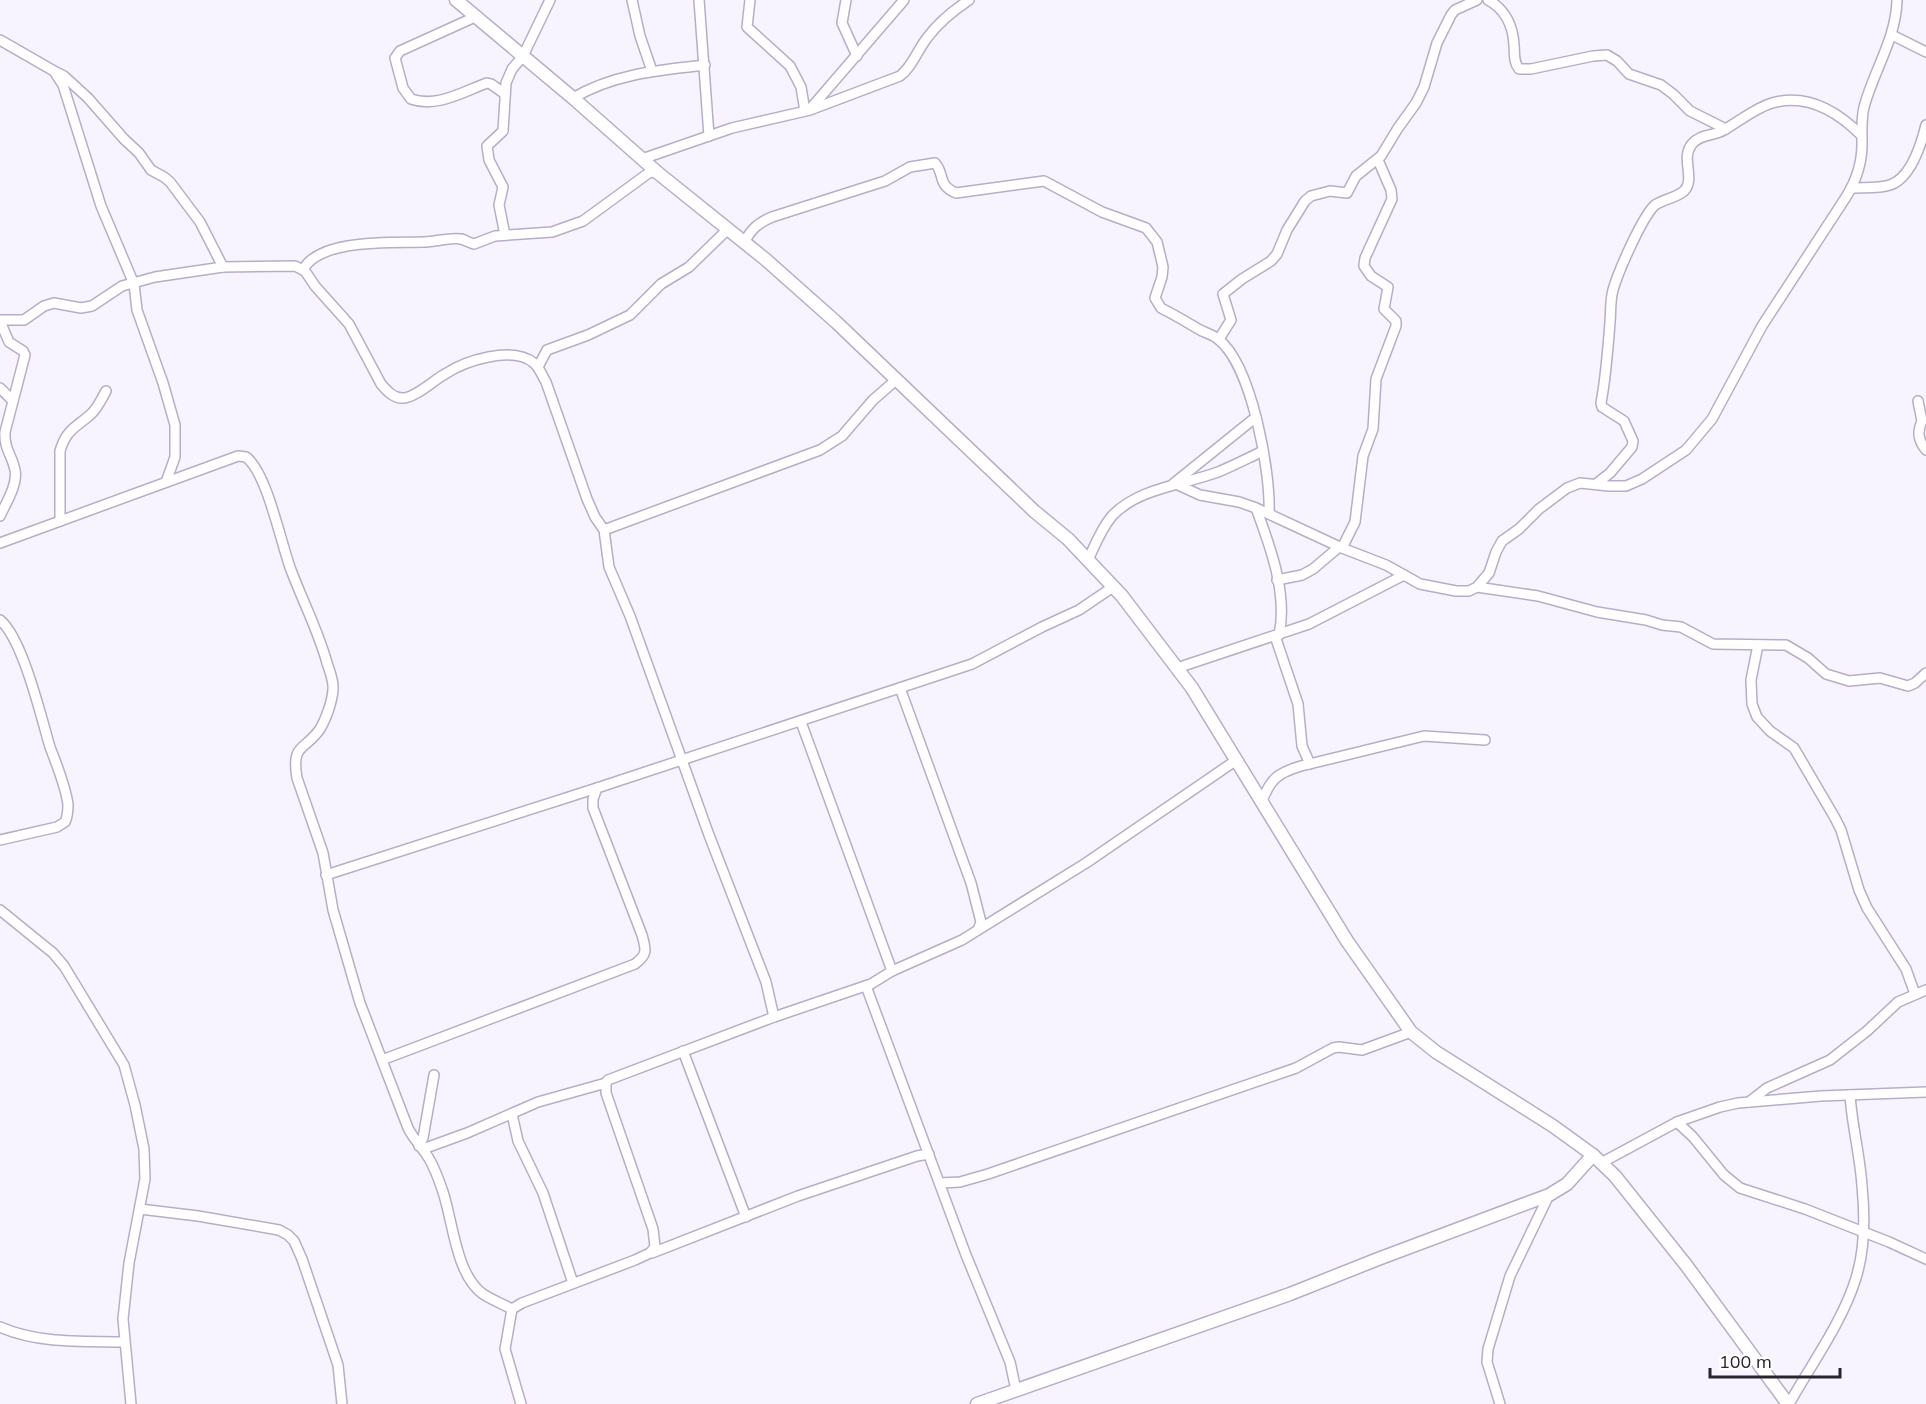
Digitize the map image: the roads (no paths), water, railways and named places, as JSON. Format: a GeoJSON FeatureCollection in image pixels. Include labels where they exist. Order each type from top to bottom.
{"type":"FeatureCollection","features":[{"type":"Feature","properties":{"kind":"street"},"geometry":{"type":"LineString","coordinates":[[456,0],[836,322],[1088,560],[1113,587],[1192,688],[1347,941],[1411,1032],[1436,1052],[1553,1126],[1597,1159],[1615,1176],[1686,1265],[1789,1404],[1838,1321],[1854,1284],[1861,1254],[1862,1186],[1852,1128],[1850,1095]]}},
{"type":"Feature","properties":{"kind":"street"},"geometry":{"type":"LineString","coordinates":[[505,235],[499,205],[503,187],[489,160],[487,151],[489,142],[503,131],[506,83],[512,69],[523,56],[550,0]]}},
{"type":"Feature","properties":{"kind":"street"},"geometry":{"type":"LineString","coordinates":[[632,0],[640,36],[652,71]]}},
{"type":"Feature","properties":{"kind":"street"},"geometry":{"type":"LineString","coordinates":[[699,0],[709,136]]}},
{"type":"Feature","properties":{"kind":"street"},"geometry":{"type":"LineString","coordinates":[[750,0],[747,27],[790,66],[801,87],[807,110]]}},
{"type":"Feature","properties":{"kind":"street"},"geometry":{"type":"LineString","coordinates":[[846,0],[844,31],[856,56]]}},
{"type":"Feature","properties":{"kind":"street"},"geometry":{"type":"LineString","coordinates":[[1219,339],[1231,320],[1223,294],[1271,261],[1305,201],[1321,192],[1347,193],[1356,176],[1378,160],[1421,95],[1437,43],[1451,15],[1455,10],[1477,0]]}},
{"type":"Feature","properties":{"kind":"street"},"geometry":{"type":"LineString","coordinates":[[1488,0],[1500,8],[1511,26],[1514,60],[1519,69],[1531,69],[1607,55],[1617,61],[1629,74],[1661,85],[1689,111],[1726,129]]}},
{"type":"Feature","properties":{"kind":"street"},"geometry":{"type":"LineString","coordinates":[[1477,587],[1489,573],[1502,541],[1567,488],[1580,483],[1626,486],[1642,479],[1669,463],[1693,442],[1712,419],[1762,326],[1856,179],[1860,161],[1862,118],[1874,76],[1892,35],[1897,0]]}},
{"type":"Feature","properties":{"kind":"street"},"geometry":{"type":"LineString","coordinates":[[642,159],[732,128],[807,110],[900,76],[934,30],[965,1]]}},
{"type":"Feature","properties":{"kind":"street"},"geometry":{"type":"LineString","coordinates":[[807,110],[902,2]]}},
{"type":"Feature","properties":{"kind":"street"},"geometry":{"type":"LineString","coordinates":[[475,17],[399,51],[395,58],[403,88],[411,99],[431,102],[486,83],[505,94]]}},
{"type":"Feature","properties":{"kind":"street"},"geometry":{"type":"LineString","coordinates":[[1892,35],[1926,52]]}},
{"type":"Feature","properties":{"kind":"street"},"geometry":{"type":"LineString","coordinates":[[0,40],[64,76],[139,153],[152,170],[170,182],[200,222],[223,267]]}},
{"type":"Feature","properties":{"kind":"street"},"geometry":{"type":"LineString","coordinates":[[573,98],[596,86],[623,77],[705,64]]}},
{"type":"Feature","properties":{"kind":"street"},"geometry":{"type":"LineString","coordinates":[[54,71],[63,85],[101,206],[134,284],[139,318],[158,367],[175,424],[175,457],[166,482]]}},
{"type":"Feature","properties":{"kind":"street"},"geometry":{"type":"LineString","coordinates":[[1596,484],[1610,473],[1632,447],[1633,441],[1623,421],[1602,407],[1601,403],[1613,290],[1639,229],[1648,214],[1655,206],[1683,192],[1687,186],[1687,157],[1693,142],[1698,138],[1726,129],[1755,110],[1771,104],[1792,101],[1831,110],[1861,135]]}},
{"type":"Feature","properties":{"kind":"street"},"geometry":{"type":"LineString","coordinates":[[1851,188],[1880,187],[1896,182],[1910,167],[1926,125]]}},
{"type":"Feature","properties":{"kind":"street"},"geometry":{"type":"LineString","coordinates":[[1277,580],[1302,575],[1313,569],[1340,548],[1355,522],[1363,456],[1374,429],[1376,379],[1396,326],[1396,321],[1384,309],[1388,287],[1366,272],[1364,266],[1365,258],[1392,199],[1391,190],[1378,160]]}},
{"type":"Feature","properties":{"kind":"street"},"geometry":{"type":"LineString","coordinates":[[744,243],[750,230],[759,223],[796,209],[885,182],[910,167],[924,163],[937,164],[944,185],[956,193],[1044,181],[1102,212],[1146,228],[1157,242],[1163,267],[1155,298],[1157,304],[1219,339],[1232,357],[1244,381],[1256,417],[1263,451],[1270,500],[1269,514]]}},
{"type":"Feature","properties":{"kind":"street"},"geometry":{"type":"LineString","coordinates":[[303,270],[311,258],[359,243],[424,242],[460,238],[474,244],[483,242],[488,237],[552,232],[583,221],[650,172],[658,173]]}},
{"type":"Feature","properties":{"kind":"street"},"geometry":{"type":"LineString","coordinates":[[538,367],[547,350],[588,335],[630,315],[661,284],[690,267],[728,230]]}},
{"type":"Feature","properties":{"kind":"street"},"geometry":{"type":"LineString","coordinates":[[0,516],[16,477],[5,443],[25,355],[23,351],[9,342],[0,321],[24,320],[44,306],[54,303],[81,308],[92,306],[122,286],[155,277],[223,267],[291,266],[303,270],[349,324],[381,384],[396,397],[412,396],[445,373],[474,360],[501,356],[523,357],[538,367],[546,382],[587,499],[604,530],[609,567],[630,616],[766,982],[774,1017]]}},
{"type":"Feature","properties":{"kind":"street"},"geometry":{"type":"LineString","coordinates":[[604,530],[820,450],[842,436],[873,400],[896,380]]}},
{"type":"Feature","properties":{"kind":"street"},"geometry":{"type":"LineString","coordinates":[[0,388],[13,401]]}},
{"type":"Feature","properties":{"kind":"street"},"geometry":{"type":"LineString","coordinates":[[60,521],[60,451],[63,440],[69,431],[96,408],[106,392]]}},
{"type":"Feature","properties":{"kind":"street"},"geometry":{"type":"LineString","coordinates":[[1918,401],[1924,424],[1918,428],[1919,438],[1926,450]]}},
{"type":"Feature","properties":{"kind":"street"},"geometry":{"type":"LineString","coordinates":[[1174,485],[1256,417]]}},
{"type":"Feature","properties":{"kind":"street"},"geometry":{"type":"LineString","coordinates":[[1088,560],[1101,532],[1119,510],[1144,496],[1218,472],[1263,451]]}},
{"type":"Feature","properties":{"kind":"street"},"geometry":{"type":"LineString","coordinates":[[0,543],[238,456],[246,457],[255,466],[275,518],[290,569],[318,632],[333,685],[331,699],[320,728],[301,746],[295,767],[323,853],[333,910],[360,1004],[408,1128],[434,1168],[466,1272],[483,1294],[512,1309]]}},
{"type":"Feature","properties":{"kind":"street"},"geometry":{"type":"LineString","coordinates":[[1174,485],[1200,495],[1239,502],[1256,508],[1340,548],[1386,565],[1420,584],[1435,589],[1462,592],[1477,587],[1538,596],[1597,612],[1681,627],[1713,644],[1786,645],[1808,658],[1826,674],[1850,681],[1880,678],[1908,686],[1926,673]]}},
{"type":"Feature","properties":{"kind":"street"},"geometry":{"type":"LineString","coordinates":[[1256,508],[1277,580],[1281,615],[1277,636],[1298,704],[1302,746],[1310,764]]}},
{"type":"Feature","properties":{"kind":"street"},"geometry":{"type":"LineString","coordinates":[[1177,668],[1309,624],[1404,575]]}},
{"type":"Feature","properties":{"kind":"street"},"geometry":{"type":"LineString","coordinates":[[326,876],[406,848],[801,722],[985,659],[1042,627],[1079,610],[1113,587]]}},
{"type":"Feature","properties":{"kind":"street"},"geometry":{"type":"LineString","coordinates":[[0,620],[7,626],[37,698],[45,730],[61,774],[68,813],[65,822],[57,827],[0,840]]}},
{"type":"Feature","properties":{"kind":"street"},"geometry":{"type":"LineString","coordinates":[[1758,645],[1751,680],[1752,704],[1757,717],[1770,731],[1794,748],[1835,818],[1867,908],[1906,969],[1916,994]]}},
{"type":"Feature","properties":{"kind":"street"},"geometry":{"type":"LineString","coordinates":[[900,688],[971,883],[981,922],[978,930]]}},
{"type":"Feature","properties":{"kind":"street"},"geometry":{"type":"LineString","coordinates":[[801,722],[891,971]]}},
{"type":"Feature","properties":{"kind":"street"},"geometry":{"type":"LineString","coordinates":[[1262,801],[1268,785],[1287,770],[1424,736],[1485,740]]}},
{"type":"Feature","properties":{"kind":"street"},"geometry":{"type":"LineString","coordinates":[[421,1148],[538,1102],[606,1083],[613,1077],[774,1017],[866,986],[891,971],[962,940],[1086,863],[1235,761]]}},
{"type":"Feature","properties":{"kind":"street"},"geometry":{"type":"LineString","coordinates":[[382,1060],[634,964],[643,958],[646,950],[642,935],[593,808],[597,788]]}},
{"type":"Feature","properties":{"kind":"street"},"geometry":{"type":"LineString","coordinates":[[0,910],[53,953],[64,966],[124,1065],[135,1105],[144,1149],[145,1179],[123,1302],[124,1342],[131,1404]]}},
{"type":"Feature","properties":{"kind":"street"},"geometry":{"type":"LineString","coordinates":[[866,986],[966,1255],[1010,1362],[1016,1390]]}},
{"type":"Feature","properties":{"kind":"street"},"geometry":{"type":"LineString","coordinates":[[1749,1102],[1767,1088],[1830,1060],[1898,1002],[1926,990]]}},
{"type":"Feature","properties":{"kind":"street"},"geometry":{"type":"LineString","coordinates":[[940,1183],[960,1182],[988,1174],[1296,1068],[1333,1048],[1362,1050],[1411,1032]]}},
{"type":"Feature","properties":{"kind":"street"},"geometry":{"type":"LineString","coordinates":[[683,1051],[746,1217]]}},
{"type":"Feature","properties":{"kind":"street"},"geometry":{"type":"LineString","coordinates":[[421,1148],[434,1075]]}},
{"type":"Feature","properties":{"kind":"street"},"geometry":{"type":"LineString","coordinates":[[606,1083],[606,1093],[653,1229],[655,1247],[650,1253]]}},
{"type":"Feature","properties":{"kind":"street"},"geometry":{"type":"LineString","coordinates":[[977,1404],[1290,1294],[1549,1195],[1567,1184],[1597,1159],[1677,1122],[1720,1107],[1749,1102],[1926,1092]]}},
{"type":"Feature","properties":{"kind":"street"},"geometry":{"type":"LineString","coordinates":[[512,1114],[518,1142],[543,1193],[573,1283]]}},
{"type":"Feature","properties":{"kind":"street"},"geometry":{"type":"LineString","coordinates":[[1677,1122],[1693,1137],[1724,1175],[1740,1188],[1805,1209],[1926,1259]]}},
{"type":"Feature","properties":{"kind":"street"},"geometry":{"type":"LineString","coordinates":[[521,1404],[505,1349],[512,1309],[522,1303],[817,1189],[929,1154]]}},
{"type":"Feature","properties":{"kind":"street"},"geometry":{"type":"LineString","coordinates":[[1500,1404],[1487,1362],[1488,1349],[1510,1275],[1549,1195]]}},
{"type":"Feature","properties":{"kind":"street"},"geometry":{"type":"LineString","coordinates":[[140,1209],[279,1230],[288,1235],[294,1241],[302,1259],[332,1345],[338,1365],[342,1404]]}},
{"type":"Feature","properties":{"kind":"street"},"geometry":{"type":"LineString","coordinates":[[0,1327],[29,1336],[53,1340],[124,1342]]}}]}
